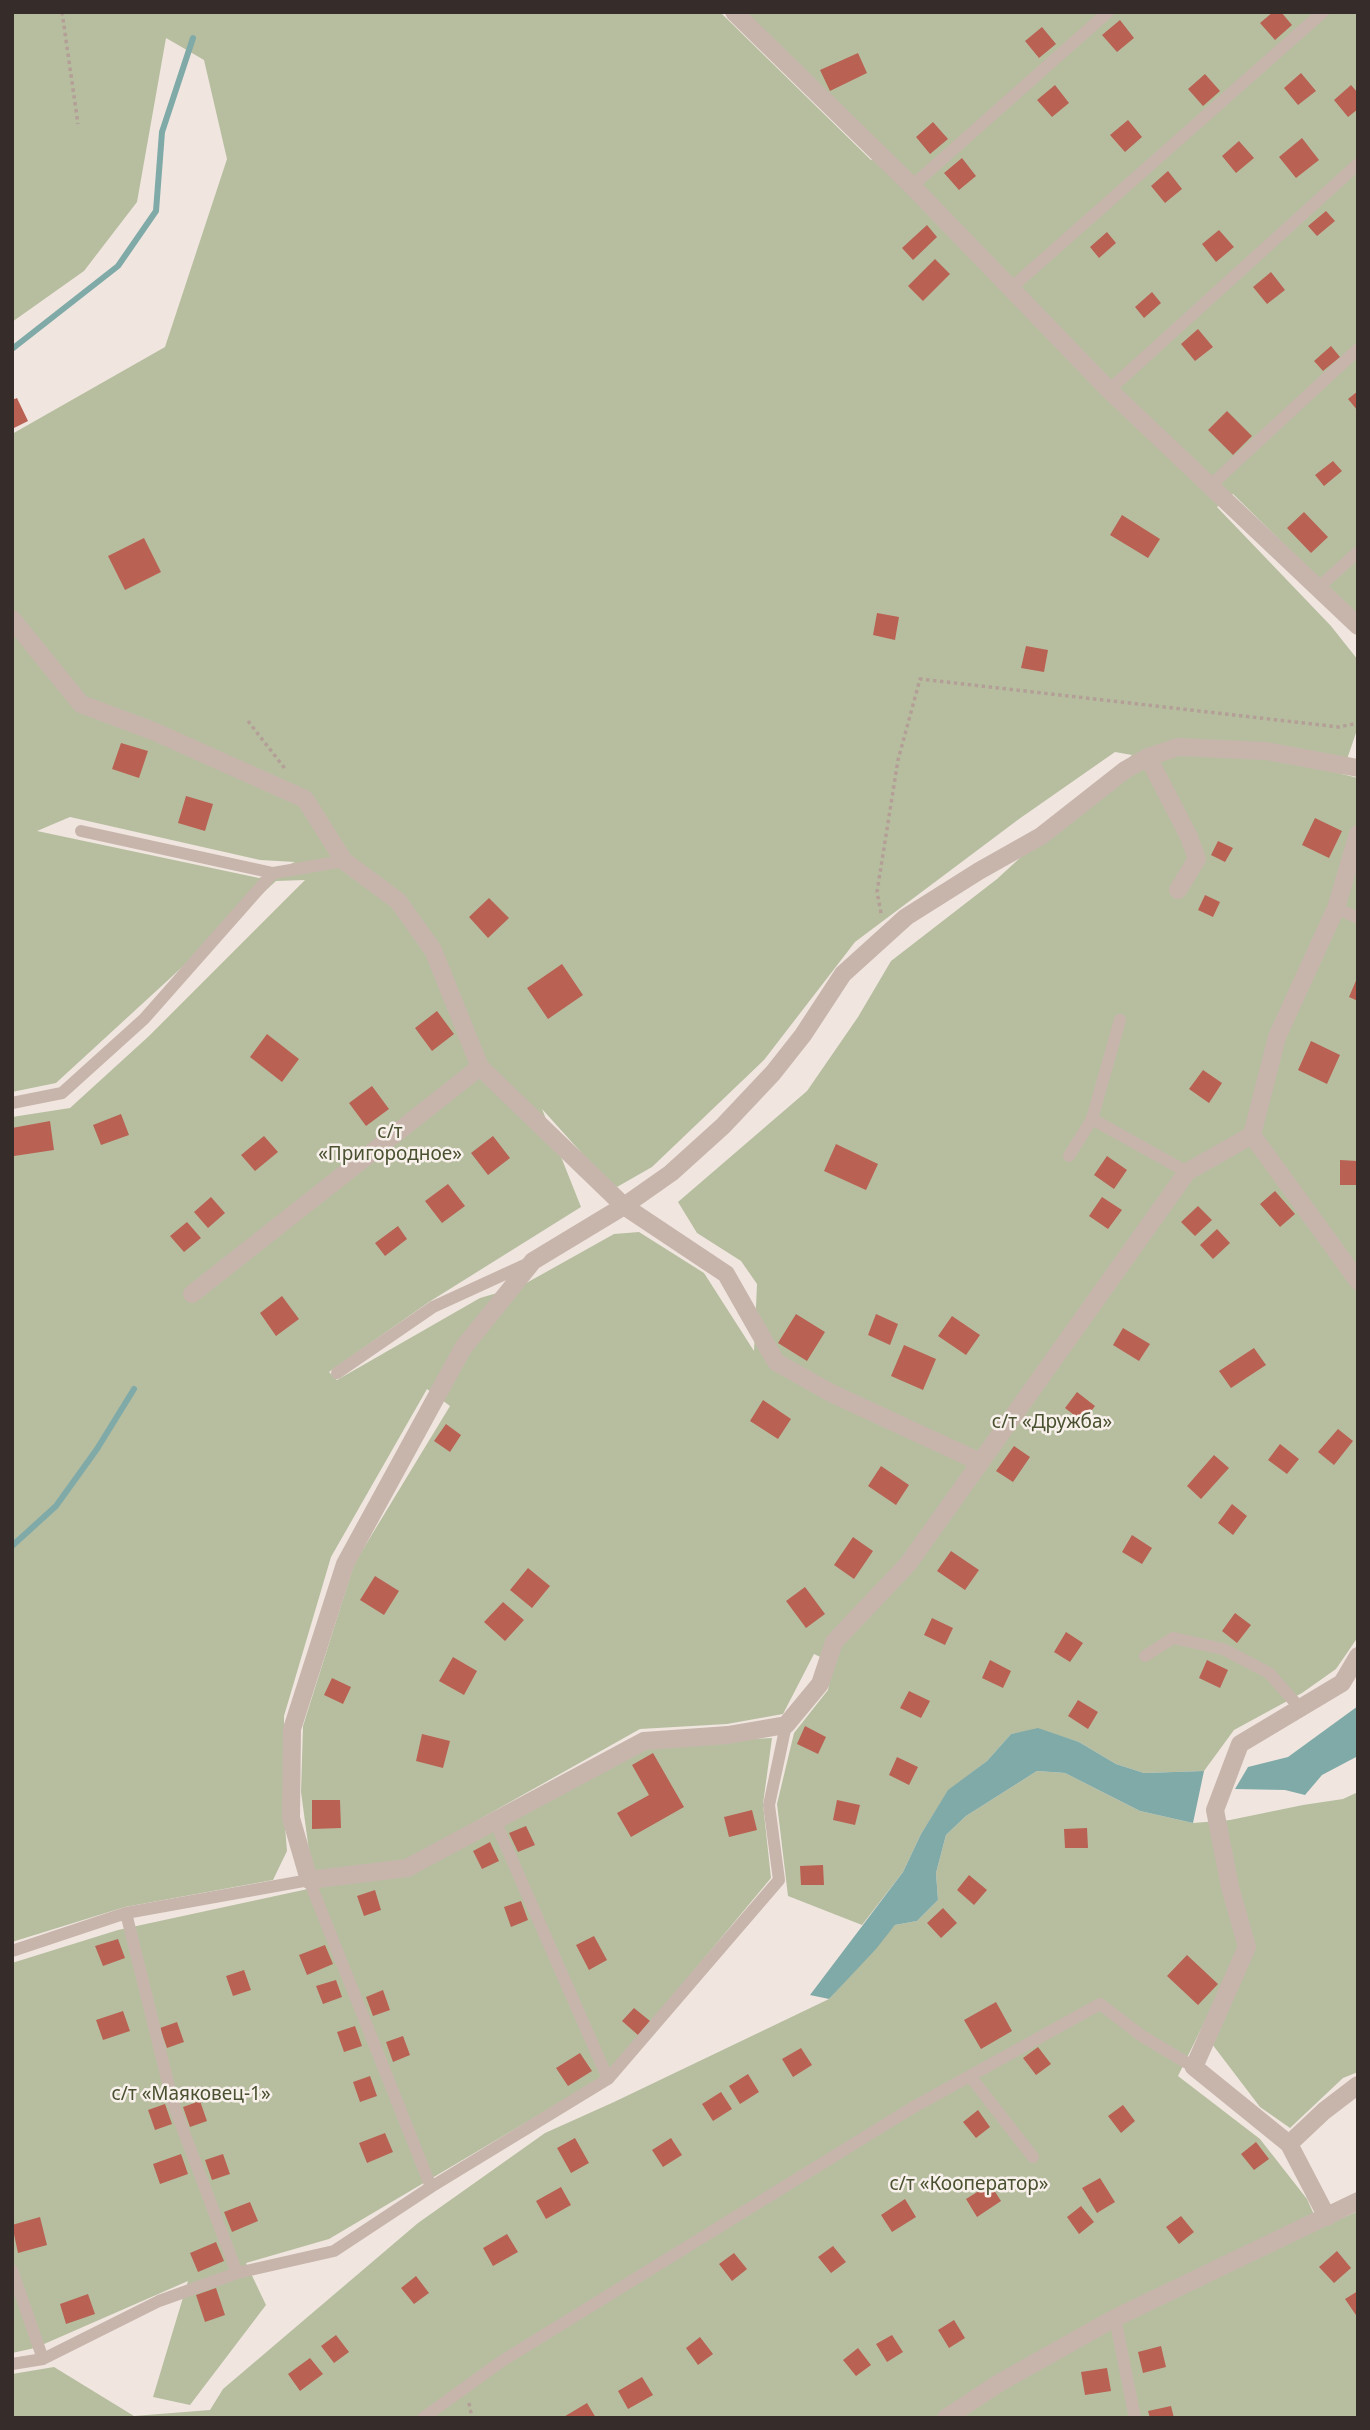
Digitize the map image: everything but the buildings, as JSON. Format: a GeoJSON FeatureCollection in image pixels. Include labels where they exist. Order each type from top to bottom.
{"type":"FeatureCollection","features":[{"type":"Feature","properties":{"kind":"street"},"geometry":{"type":"LineString","coordinates":[[734,12],[912,186],[1110,390],[1358,626]]}},
{"type":"Feature","properties":{"kind":"street"},"geometry":{"type":"LineString","coordinates":[[12,619],[82,704],[153,731],[305,799],[344,861],[398,901],[433,950],[480,1067],[624,1206],[726,1274],[776,1363],[831,1393],[981,1462]]}},
{"type":"Feature","properties":{"kind":"street"},"geometry":{"type":"LineString","coordinates":[[1358,768],[1266,751],[1178,747],[1148,757],[1125,770],[1041,836],[906,917],[843,974],[803,1035],[773,1073],[723,1126],[671,1172],[624,1206],[533,1261],[463,1348],[345,1564],[292,1730],[291,1818],[309,1880],[407,1868],[644,1741],[728,1735],[786,1725],[820,1684],[834,1642],[908,1564],[1187,1172],[1252,1135],[1277,1037],[1336,908],[1358,834]]}},
{"type":"Feature","properties":{"kind":"street"},"geometry":{"type":"LineString","coordinates":[[1148,757],[1189,837],[1197,859],[1178,890]]}},
{"type":"Feature","properties":{"kind":"street"},"geometry":{"type":"LineString","coordinates":[[192,1294],[480,1067]]}},
{"type":"Feature","properties":{"kind":"street"},"geometry":{"type":"LineString","coordinates":[[1252,1135],[1358,1281]]}},
{"type":"Feature","properties":{"kind":"street"},"geometry":{"type":"LineString","coordinates":[[1327,2217],[1289,2144],[1194,2067],[1247,1947],[1230,1887],[1215,1810],[1240,1744],[1342,1683],[1358,1656]]}},
{"type":"Feature","properties":{"kind":"street"},"geometry":{"type":"LineString","coordinates":[[1289,2144],[1324,2111],[1358,2085]]}},
{"type":"Feature","properties":{"kind":"street"},"geometry":{"type":"LineString","coordinates":[[946,2418],[999,2383],[1115,2318],[1358,2201]]}},
{"type":"Feature","properties":{"kind":"lane"},"geometry":{"type":"LineString","coordinates":[[912,186],[1108,12]]}},
{"type":"Feature","properties":{"kind":"lane"},"geometry":{"type":"LineString","coordinates":[[1010,289],[1323,12]]}},
{"type":"Feature","properties":{"kind":"lane"},"geometry":{"type":"LineString","coordinates":[[1110,390],[1358,164]]}},
{"type":"Feature","properties":{"kind":"lane"},"geometry":{"type":"LineString","coordinates":[[1211,485],[1358,349]]}},
{"type":"Feature","properties":{"kind":"lane"},"geometry":{"type":"LineString","coordinates":[[1319,587],[1358,552]]}},
{"type":"Feature","properties":{"kind":"lane"},"geometry":{"type":"LineString","coordinates":[[80,831],[273,873],[344,861]]}},
{"type":"Feature","properties":{"kind":"lane"},"geometry":{"type":"LineString","coordinates":[[12,1103],[62,1093],[144,1019],[273,873]]}},
{"type":"Feature","properties":{"kind":"lane"},"geometry":{"type":"LineString","coordinates":[[1336,908],[1358,918]]}},
{"type":"Feature","properties":{"kind":"lane"},"geometry":{"type":"LineString","coordinates":[[1069,1156],[1093,1119],[1120,1020]]}},
{"type":"Feature","properties":{"kind":"lane"},"geometry":{"type":"LineString","coordinates":[[1093,1119],[1187,1172]]}},
{"type":"Feature","properties":{"kind":"lane"},"geometry":{"type":"LineString","coordinates":[[337,1373],[433,1307],[533,1261]]}},
{"type":"Feature","properties":{"kind":"lane"},"geometry":{"type":"LineString","coordinates":[[1145,1656],[1173,1638],[1223,1649],[1269,1673],[1300,1708]]}},
{"type":"Feature","properties":{"kind":"lane"},"geometry":{"type":"LineString","coordinates":[[12,2364],[43,2359],[159,2301],[237,2273],[334,2251],[431,2187],[608,2079],[779,1880],[769,1805],[786,1725]]}},
{"type":"Feature","properties":{"kind":"lane"},"geometry":{"type":"LineString","coordinates":[[495,1821],[608,2079]]}},
{"type":"Feature","properties":{"kind":"lane"},"geometry":{"type":"LineString","coordinates":[[12,1951],[126,1913],[309,1880],[431,2187]]}},
{"type":"Feature","properties":{"kind":"lane"},"geometry":{"type":"LineString","coordinates":[[126,1913],[173,2103],[237,2273]]}},
{"type":"Feature","properties":{"kind":"lane"},"geometry":{"type":"LineString","coordinates":[[423,2418],[514,2353],[912,2108],[1100,2004],[1142,2036],[1194,2067]]}},
{"type":"Feature","properties":{"kind":"lane"},"geometry":{"type":"LineString","coordinates":[[970,2076],[1033,2157]]}},
{"type":"Feature","properties":{"kind":"lane"},"geometry":{"type":"LineString","coordinates":[[12,2270],[43,2359]]}},
{"type":"Feature","properties":{"kind":"lane"},"geometry":{"type":"LineString","coordinates":[[1115,2318],[1135,2418]]}},
{"type":"Feature","properties":{"kind":"path"},"geometry":{"type":"LineString","coordinates":[[62,12],[78,124]]}},
{"type":"Feature","properties":{"kind":"path"},"geometry":{"type":"LineString","coordinates":[[885,936],[877,892],[898,760],[920,679],[1339,727],[1358,723]]}},
{"type":"Feature","properties":{"kind":"path"},"geometry":{"type":"LineString","coordinates":[[248,722],[286,771]]}},
{"type":"Feature","properties":{"kind":"green space"},"geometry":{"type":"Polygon","coordinates":[[[12,12],[720,12],[871,160],[887,152],[744,12],[1358,12],[1358,617],[1233,494],[1217,507],[1331,626],[1358,660],[1358,727],[1342,774],[1358,778],[1358,1637],[1336,1669],[1302,1693],[1234,1730],[1204,1771],[1144,1773],[1116,1764],[1079,1742],[1038,1729],[1011,1734],[987,1761],[948,1791],[921,1834],[903,1872],[862,1925],[788,1896],[777,1804],[794,1733],[828,1690],[833,1663],[814,1654],[783,1714],[727,1724],[640,1729],[471,1824],[479,1839],[650,1744],[772,1738],[763,1804],[771,1878],[608,2074],[329,2239],[246,2263],[266,2305],[190,2405],[153,2397],[188,2281],[35,2348],[12,2353],[12,1963],[118,1930],[317,1887],[301,1792],[303,1726],[354,1564],[450,1406],[427,1389],[331,1557],[284,1716],[284,1814],[287,1851],[273,1880],[125,1907],[12,1942],[12,1117],[70,1108],[149,1036],[305,880],[276,881],[56,1083],[12,1092],[12,434],[165,347],[227,159],[204,60],[166,38],[137,202],[84,271],[12,322],[12,12]],[[1115,752],[1019,819],[855,942],[764,1060],[652,1167],[617,1187],[606,1180],[542,1109],[581,1207],[429,1302],[329,1372],[337,1380],[480,1298],[521,1286],[614,1234],[639,1232],[704,1273],[754,1351],[757,1284],[741,1261],[697,1233],[678,1202],[807,1091],[858,1017],[891,961],[997,879],[1132,755],[1115,752]],[[70,817],[37,831],[259,878],[295,862],[260,860],[70,817]]]}},
{"type":"Feature","properties":{"kind":"green space","name":"с/т «Кооператор»"},"geometry":{"type":"Polygon","coordinates":[[[1037,1771],[1065,1773],[1140,1811],[1193,1823],[1230,1820],[1343,1799],[1358,1792],[1358,2072],[1343,2078],[1290,2128],[1260,2107],[1212,2044],[1205,2021],[1178,2076],[1260,2139],[1307,2199],[1320,2228],[1358,2211],[1358,2418],[12,2418],[12,2374],[54,2367],[134,2416],[210,2410],[223,2389],[418,2223],[545,2133],[829,1999],[895,1925],[917,1921],[938,1900],[936,1873],[946,1835],[966,1816],[1037,1771]]]}},
{"type":"Feature","properties":{"kind":"water"},"geometry":{"type":"Polygon","coordinates":[[[1358,1706],[1358,1756],[1322,1775],[1305,1795],[1285,1790],[1235,1789],[1248,1767],[1288,1757],[1358,1706]]]}},
{"type":"Feature","properties":{"kind":"water"},"geometry":{"type":"Polygon","coordinates":[[[1038,1728],[1079,1742],[1116,1764],[1144,1773],[1204,1771],[1193,1823],[1140,1811],[1065,1773],[1037,1771],[966,1816],[946,1835],[936,1873],[938,1900],[917,1921],[895,1925],[829,1999],[810,1995],[903,1872],[921,1834],[948,1790],[987,1761],[1011,1734],[1038,1728]]]}},
{"type":"Feature","properties":{"kind":"waterway"},"geometry":{"type":"LineString","coordinates":[[12,349],[118,266],[156,211],[162,132],[193,38]]}},
{"type":"Feature","properties":{"kind":"waterway"},"geometry":{"type":"LineString","coordinates":[[12,1546],[56,1506],[97,1449],[134,1389]]}},
{"type":"Feature","properties":{"kind":"park label","name":"с/т «Пригородное»"},"geometry":{"type":"Point","coordinates":[390,1144]}},
{"type":"Feature","properties":{"kind":"park label","name":"с/т «Дружба»"},"geometry":{"type":"Point","coordinates":[1052,1423]}},
{"type":"Feature","properties":{"kind":"park label","name":"с/т «Маяковец-1»"},"geometry":{"type":"Point","coordinates":[191,2095]}}]}
